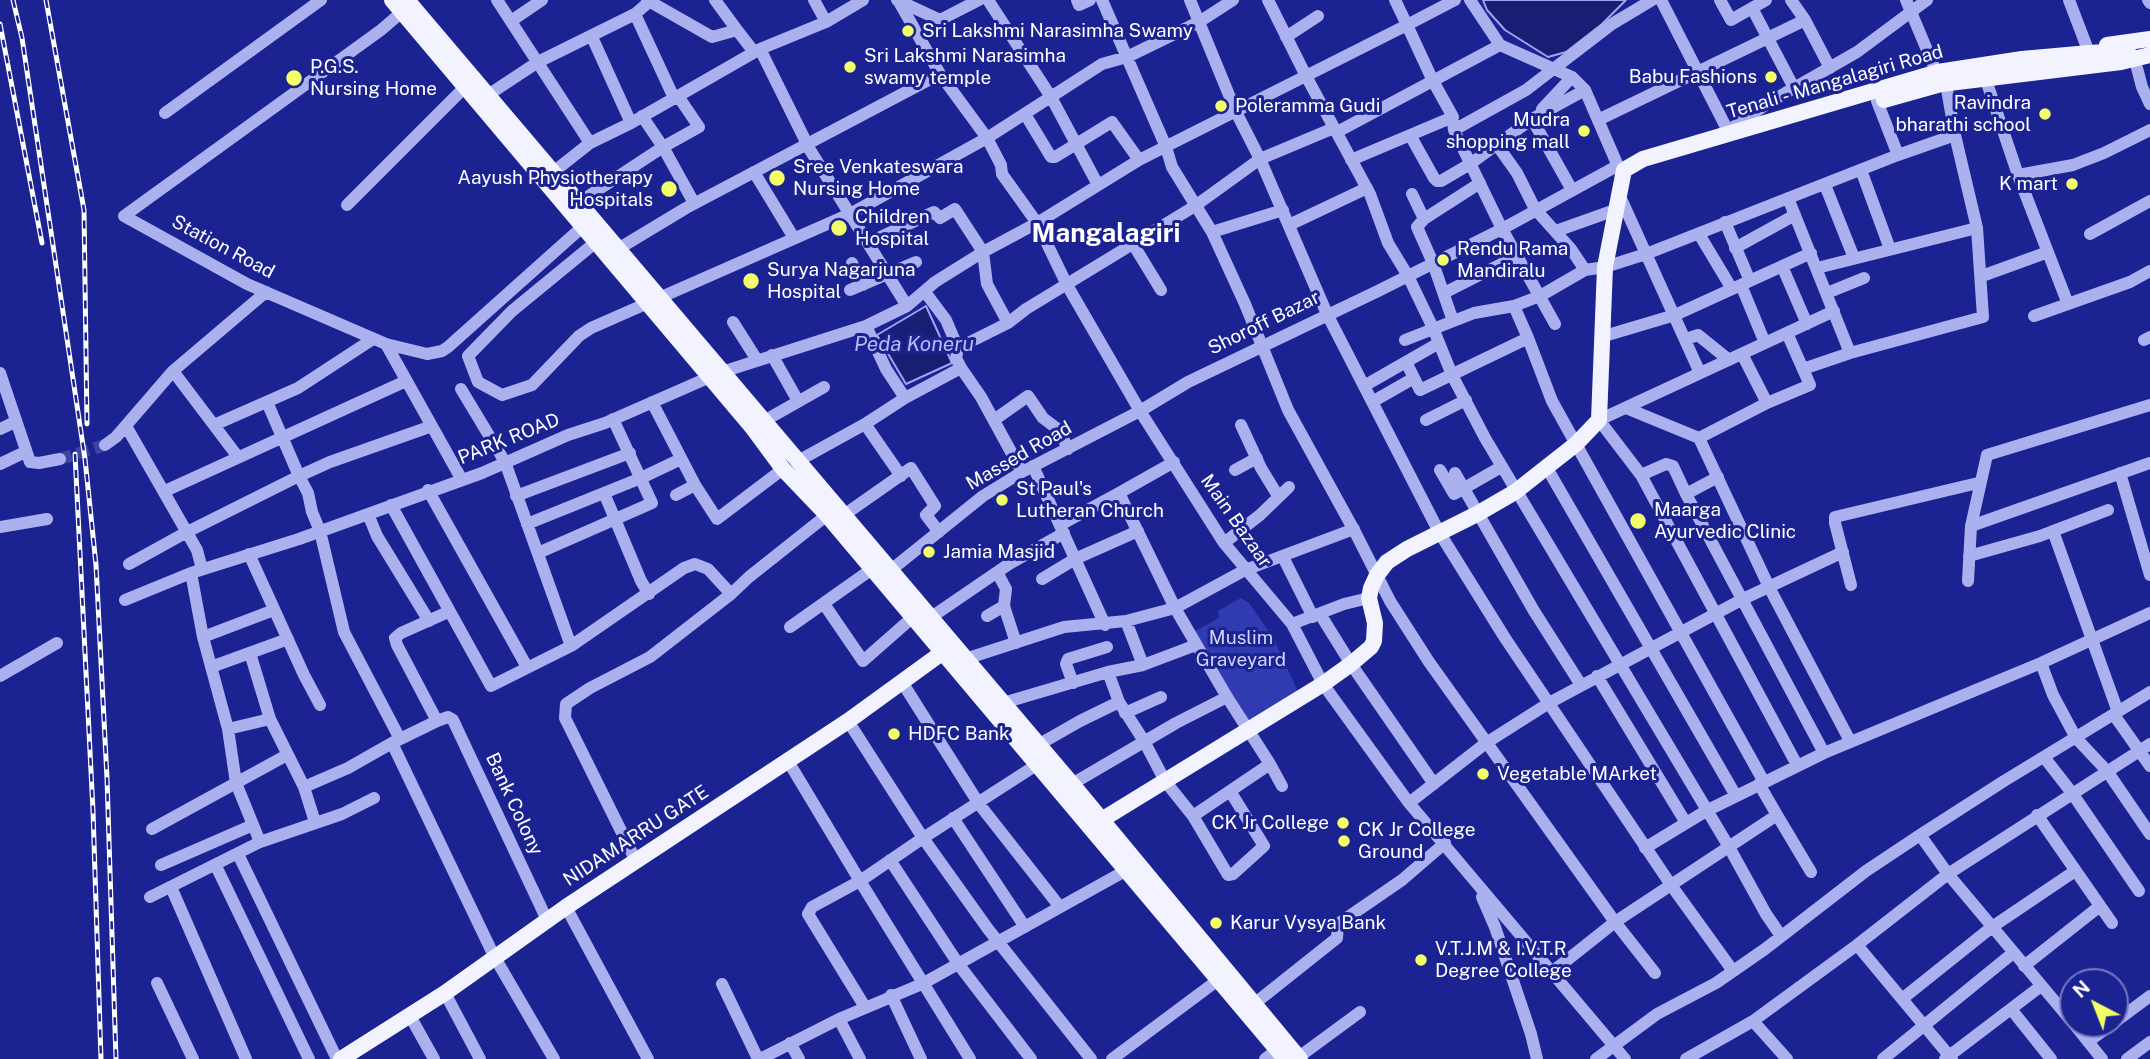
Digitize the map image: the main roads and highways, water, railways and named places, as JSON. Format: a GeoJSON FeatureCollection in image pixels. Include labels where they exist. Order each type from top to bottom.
{"type":"FeatureCollection","features":[{"type":"Feature","properties":{"kind":"main road"},"geometry":{"type":"LineString","coordinates":[[403,3],[464,88],[548,176],[587,222],[618,249],[653,300]]}},
{"type":"Feature","properties":{"kind":"main road"},"geometry":{"type":"LineString","coordinates":[[403,3],[488,95],[548,176],[578,203],[596,242],[653,300],[716,374],[764,421],[891,570],[1038,764],[1096,823],[1254,1004],[1287,1057]]}},
{"type":"Feature","properties":{"kind":"main road"},"geometry":{"type":"LineString","coordinates":[[2083,56],[2150,39]]}},
{"type":"Feature","properties":{"kind":"main road"},"geometry":{"type":"LineString","coordinates":[[2083,56],[2103,71],[2143,60]]}},
{"type":"Feature","properties":{"kind":"main road","name":"Tenali - Mangalagiri Road"},"geometry":{"type":"LineString","coordinates":[[1625,168],[1646,166],[1877,102],[1942,80],[1985,77],[2083,56]]}},
{"type":"Feature","properties":{"kind":"main road","name":"Tenali - Mangalagiri Road"},"geometry":{"type":"LineString","coordinates":[[1625,168],[1643,159],[1724,133],[2022,59],[2083,56]]}},
{"type":"Feature","properties":{"kind":"main road"},"geometry":{"type":"LineString","coordinates":[[1096,823],[1323,684],[1351,664],[1374,641],[1371,588],[1387,562],[1515,492],[1576,444],[1599,420],[1605,267],[1618,191],[1625,168]]}},
{"type":"Feature","properties":{"kind":"main road"},"geometry":{"type":"LineString","coordinates":[[716,374],[783,468],[827,515],[913,617],[1003,703],[1072,784],[1125,871],[1287,1057]]}},
{"type":"Feature","properties":{"kind":"main road","name":"NIDAMARRU GATE"},"geometry":{"type":"LineString","coordinates":[[339,1059],[445,993],[566,907],[848,721],[902,682],[953,655]]}},
{"type":"Feature","properties":{"kind":"water"},"geometry":{"type":"Polygon","coordinates":[[[1483,0],[1626,0],[1602,24],[1566,52],[1548,57],[1505,30],[1487,10],[1483,0]]]}},
{"type":"Feature","properties":{"kind":"water","name":"Peda Koneru"},"geometry":{"type":"Polygon","coordinates":[[[926,306],[952,363],[906,384],[877,335],[926,306]]]}},
{"type":"Feature","properties":{"kind":"tunnel"},"geometry":{"type":"LineString","coordinates":[[60,459],[105,445]]}},
{"type":"Feature","properties":{"kind":"railway"},"geometry":{"type":"LineString","coordinates":[[13,0],[22,38],[85,459],[96,565],[107,778],[116,1059]]}},
{"type":"Feature","properties":{"kind":"railway"},"geometry":{"type":"LineString","coordinates":[[46,0],[84,210],[87,424]]}},
{"type":"Feature","properties":{"kind":"railway"},"geometry":{"type":"LineString","coordinates":[[0,24],[42,243]]}},
{"type":"Feature","properties":{"kind":"railway"},"geometry":{"type":"LineString","coordinates":[[75,454],[93,811],[101,1059]]}},
{"type":"Feature","properties":{"kind":"place","name":"Sri Lakshmi Narasimha Swamy"},"geometry":{"type":"Point","coordinates":[908,31]}},
{"type":"Feature","properties":{"kind":"place","name":"Sri Lakshmi Narasimha swamy temple"},"geometry":{"type":"Point","coordinates":[850,67]}},
{"type":"Feature","properties":{"kind":"place","name":"Babu Fashions"},"geometry":{"type":"Point","coordinates":[1771,77]}},
{"type":"Feature","properties":{"kind":"place","name":"P.G.S. Nursing Home"},"geometry":{"type":"Point","coordinates":[294,78]}},
{"type":"Feature","properties":{"kind":"place","name":"Poleramma Gudi"},"geometry":{"type":"Point","coordinates":[1221,106]}},
{"type":"Feature","properties":{"kind":"place","name":"Ravindra bharathi school"},"geometry":{"type":"Point","coordinates":[2045,114]}},
{"type":"Feature","properties":{"kind":"place","name":"Mudra shopping mall"},"geometry":{"type":"Point","coordinates":[1584,131]}},
{"type":"Feature","properties":{"kind":"place","name":"Sree Venkateswara Nursing Home"},"geometry":{"type":"Point","coordinates":[777,178]}},
{"type":"Feature","properties":{"kind":"place","name":"K mart"},"geometry":{"type":"Point","coordinates":[2072,184]}},
{"type":"Feature","properties":{"kind":"place","name":"Aayush Physiotherapy Hospitals"},"geometry":{"type":"Point","coordinates":[669,189]}},
{"type":"Feature","properties":{"kind":"place","name":"Children Hospital"},"geometry":{"type":"Point","coordinates":[839,228]}},
{"type":"Feature","properties":{"kind":"place","name":"Rendu Rama Mandiralu"},"geometry":{"type":"Point","coordinates":[1443,260]}},
{"type":"Feature","properties":{"kind":"place","name":"Surya Nagarjuna Hospital"},"geometry":{"type":"Point","coordinates":[751,281]}},
{"type":"Feature","properties":{"kind":"place","name":"St Paul's Lutheran Church"},"geometry":{"type":"Point","coordinates":[1002,500]}},
{"type":"Feature","properties":{"kind":"place","name":"Maarga Ayurvedic Clinic"},"geometry":{"type":"Point","coordinates":[1638,521]}},
{"type":"Feature","properties":{"kind":"place","name":"Jamia Masjid"},"geometry":{"type":"Point","coordinates":[929,552]}},
{"type":"Feature","properties":{"kind":"place","name":"HDFC Bank"},"geometry":{"type":"Point","coordinates":[894,734]}},
{"type":"Feature","properties":{"kind":"place","name":"Vegetable MArket"},"geometry":{"type":"Point","coordinates":[1483,774]}},
{"type":"Feature","properties":{"kind":"place","name":"CK Jr College"},"geometry":{"type":"Point","coordinates":[1343,823]}},
{"type":"Feature","properties":{"kind":"place","name":"CK Jr College Ground"},"geometry":{"type":"Point","coordinates":[1344,841]}},
{"type":"Feature","properties":{"kind":"place","name":"Karur Vysya Bank"},"geometry":{"type":"Point","coordinates":[1216,923]}},
{"type":"Feature","properties":{"kind":"place","name":"V.T.J.M & I.V.T.R Degree College"},"geometry":{"type":"Point","coordinates":[1421,960]}},
{"type":"Feature","properties":{"kind":"district","name":"Mangalagiri"},"geometry":{"type":"Point","coordinates":[1106,234]}},
{"type":"Feature","properties":{"kind":"park label","name":"Muslim Graveyard"},"geometry":{"type":"Point","coordinates":[1241,649]}}]}
